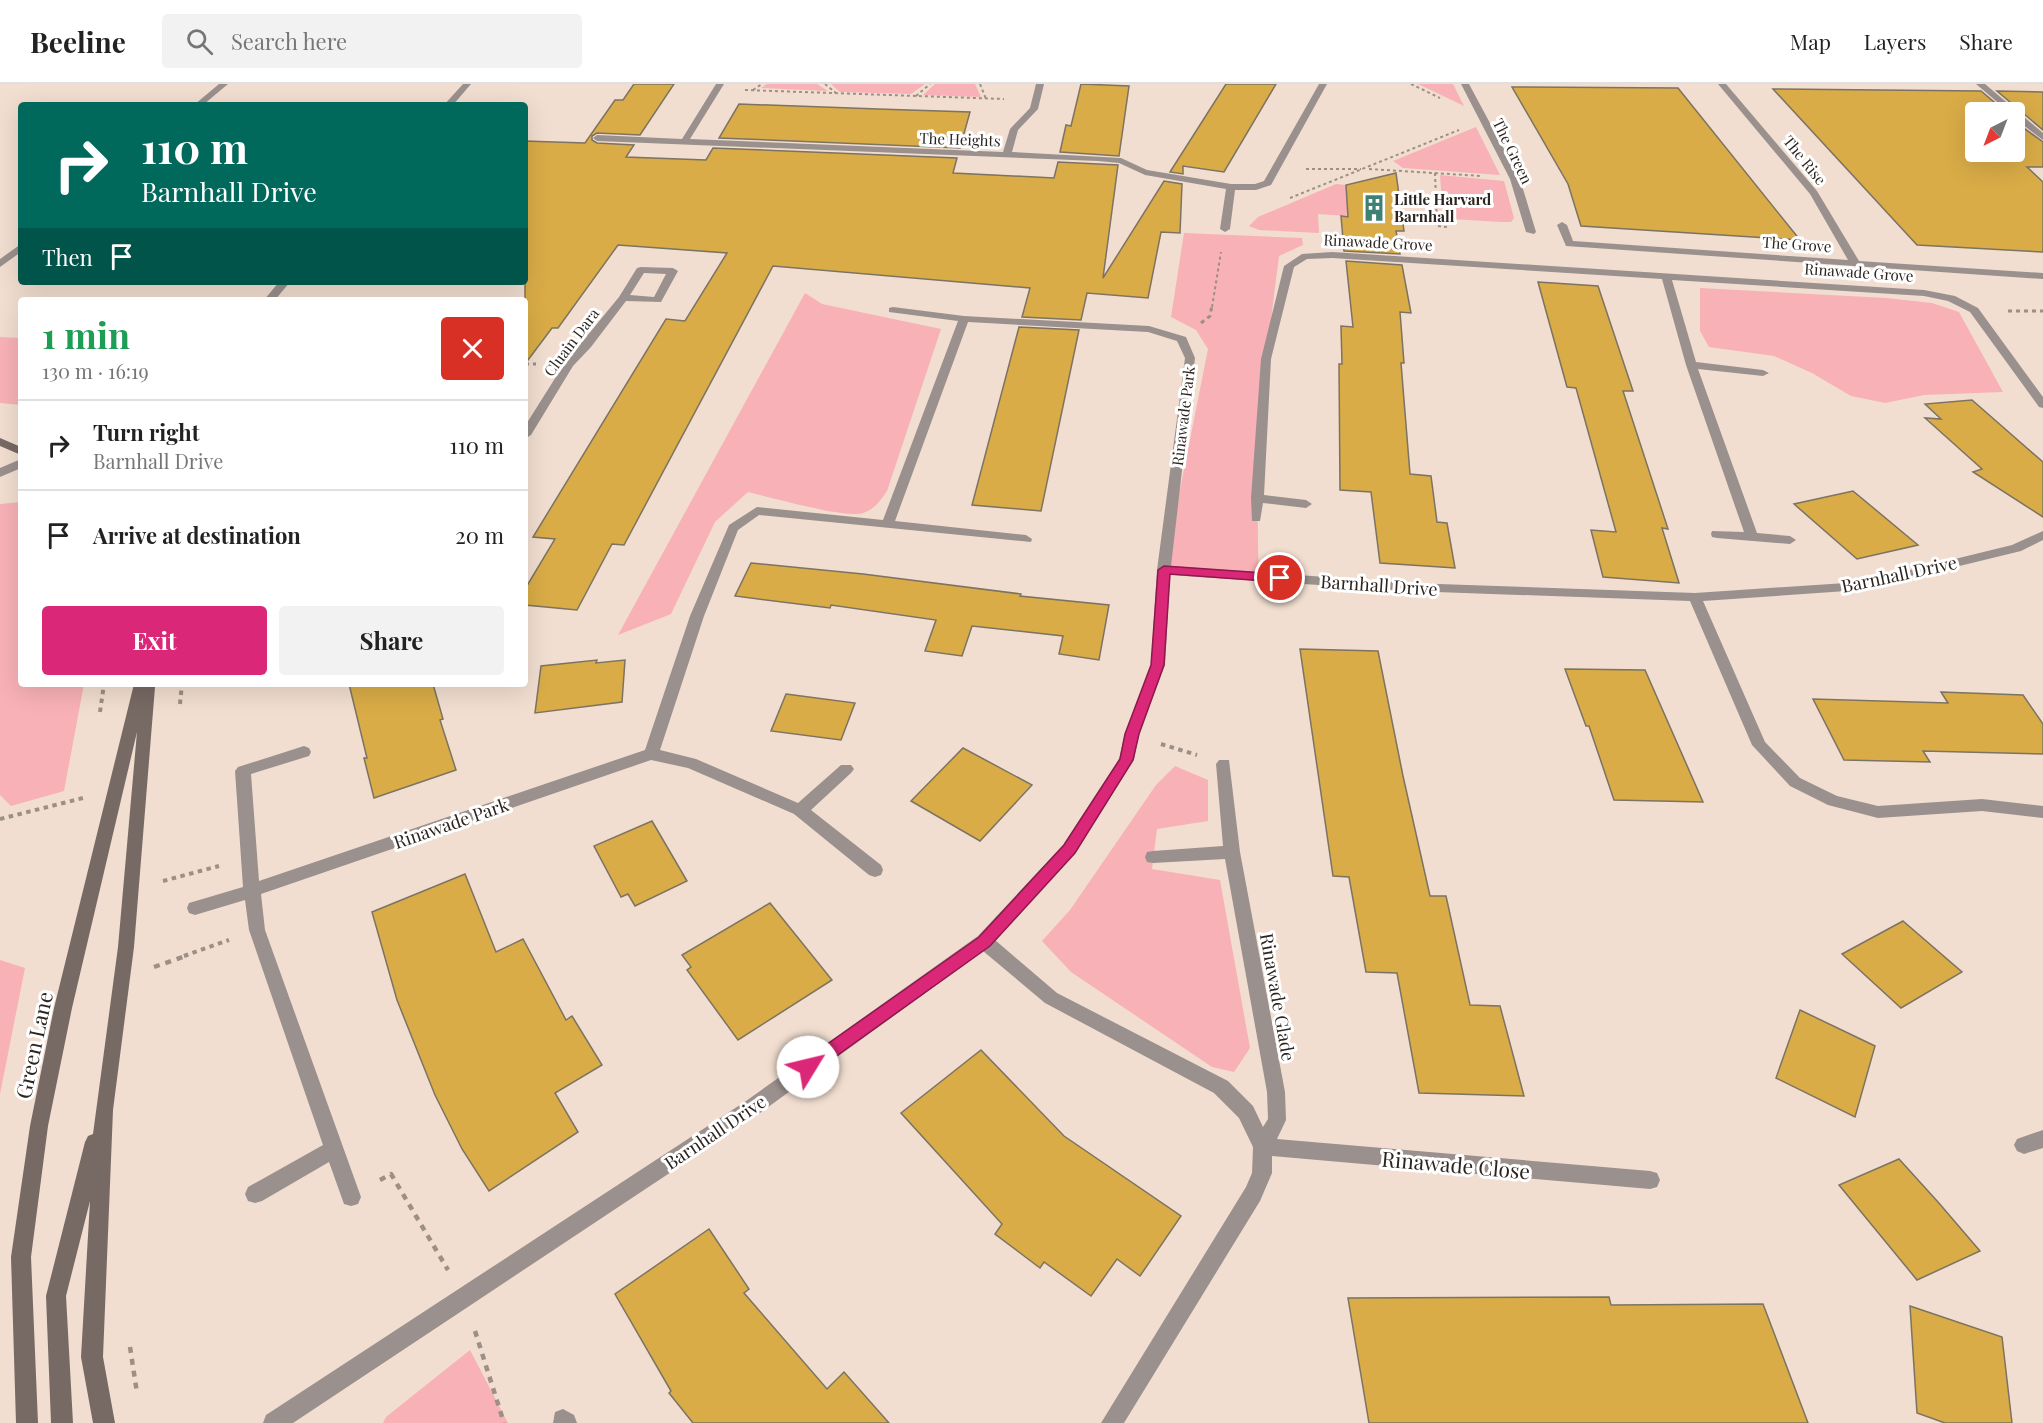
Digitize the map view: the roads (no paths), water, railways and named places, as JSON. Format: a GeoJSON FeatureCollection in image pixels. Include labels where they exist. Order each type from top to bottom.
{"type":"FeatureCollection","features":[{"type":"Feature","properties":{"kind":"street"},"geometry":{"type":"LineString","coordinates":[[202,102],[224,84]]}},
{"type":"Feature","properties":{"kind":"street"},"geometry":{"type":"LineString","coordinates":[[451,102],[467,84]]}},
{"type":"Feature","properties":{"kind":"street"},"geometry":{"type":"LineString","coordinates":[[1007,154],[1014,129],[1029,116],[1038,100],[1040,84]]}},
{"type":"Feature","properties":{"kind":"street","name":"The Heights"},"geometry":{"type":"LineString","coordinates":[[597,138],[1007,154],[1121,161],[1145,172],[1231,187],[1256,187],[1268,183],[1323,84]]}},
{"type":"Feature","properties":{"kind":"street","name":"The Green"},"geometry":{"type":"LineString","coordinates":[[1465,84],[1515,179],[1531,232]]}},
{"type":"Feature","properties":{"kind":"street","name":"The Rise"},"geometry":{"type":"LineString","coordinates":[[1722,84],[1814,193],[1855,262]]}},
{"type":"Feature","properties":{"kind":"street"},"geometry":{"type":"LineString","coordinates":[[1980,84],[2001,102]]}},
{"type":"Feature","properties":{"kind":"street"},"geometry":{"type":"LineString","coordinates":[[684,142],[719,87]]}},
{"type":"Feature","properties":{"kind":"street"},"geometry":{"type":"LineString","coordinates":[[2025,122],[2043,137]]}},
{"type":"Feature","properties":{"kind":"street"},"geometry":{"type":"LineString","coordinates":[[1225,229],[1231,187]]}},
{"type":"Feature","properties":{"kind":"street","name":"The Grove"},"geometry":{"type":"LineString","coordinates":[[1562,225],[1569,244],[2043,276]]}},
{"type":"Feature","properties":{"kind":"street"},"geometry":{"type":"LineString","coordinates":[[0,264],[18,249]]}},
{"type":"Feature","properties":{"kind":"street","name":"Rinawade Grove"},"geometry":{"type":"LineString","coordinates":[[1256,518],[1266,359],[1289,266],[1305,256],[1332,255],[1924,293],[1951,298],[1974,310],[2043,405]]}},
{"type":"Feature","properties":{"kind":"street","name":"Cluain Dara"},"geometry":{"type":"LineString","coordinates":[[528,430],[569,364],[587,345],[623,298],[641,270],[673,271],[657,300],[623,298]]}},
{"type":"Feature","properties":{"kind":"street"},"geometry":{"type":"LineString","coordinates":[[1666,277],[1691,366],[1752,537]]}},
{"type":"Feature","properties":{"kind":"street"},"geometry":{"type":"LineString","coordinates":[[271,297],[282,285]]}},
{"type":"Feature","properties":{"kind":"street","name":"Rinawade Park"},"geometry":{"type":"LineString","coordinates":[[893,310],[964,319],[1149,329],[1182,339],[1190,358],[1164,570]]}},
{"type":"Feature","properties":{"kind":"street"},"geometry":{"type":"LineString","coordinates":[[888,524],[964,319]]}},
{"type":"Feature","properties":{"kind":"street"},"geometry":{"type":"LineString","coordinates":[[1691,366],[1763,374]]}},
{"type":"Feature","properties":{"kind":"street"},"geometry":{"type":"LineString","coordinates":[[0,442],[18,450]]}},
{"type":"Feature","properties":{"kind":"street"},"geometry":{"type":"LineString","coordinates":[[0,473],[18,464]]}},
{"type":"Feature","properties":{"kind":"street"},"geometry":{"type":"LineString","coordinates":[[1257,498],[1306,504]]}},
{"type":"Feature","properties":{"kind":"street"},"geometry":{"type":"LineString","coordinates":[[875,870],[800,810],[692,763],[651,754],[697,616],[734,528],[757,511],[1026,539]]}},
{"type":"Feature","properties":{"kind":"street"},"geometry":{"type":"LineString","coordinates":[[1717,534],[1790,540]]}},
{"type":"Feature","properties":{"kind":"street","name":"Barnhall Drive"},"geometry":{"type":"LineString","coordinates":[[274,1423],[753,1107],[984,941],[1070,849],[1126,760],[1132,734],[1158,665],[1164,570],[1409,587],[1695,597],[1861,586],[2016,548],[2043,535]]}},
{"type":"Feature","properties":{"kind":"street"},"geometry":{"type":"LineString","coordinates":[[1695,597],[1759,745],[1795,782],[1833,801],[1878,812],[1982,805],[2043,812]]}},
{"type":"Feature","properties":{"kind":"street","name":"Green Lane"},"geometry":{"type":"LineString","coordinates":[[27,1423],[21,1257],[39,1126],[63,1008],[140,687]]}},
{"type":"Feature","properties":{"kind":"street"},"geometry":{"type":"LineString","coordinates":[[104,1423],[92,1357],[104,1110],[126,947],[148,687]]}},
{"type":"Feature","properties":{"kind":"street"},"geometry":{"type":"LineString","coordinates":[[304,752],[243,771],[250,857],[250,891],[256,930],[351,1197]]}},
{"type":"Feature","properties":{"kind":"street","name":"Rinawade Park"},"geometry":{"type":"LineString","coordinates":[[195,908],[651,754]]}},
{"type":"Feature","properties":{"kind":"street","name":"Rinawade Glade"},"geometry":{"type":"LineString","coordinates":[[1224,764],[1232,852],[1276,1092],[1277,1120],[1263,1147]]}},
{"type":"Feature","properties":{"kind":"street"},"geometry":{"type":"LineString","coordinates":[[800,810],[846,769]]}},
{"type":"Feature","properties":{"kind":"street"},"geometry":{"type":"LineString","coordinates":[[1153,856],[1232,852]]}},
{"type":"Feature","properties":{"kind":"street"},"geometry":{"type":"LineString","coordinates":[[984,941],[1051,998],[1221,1088],[1246,1112],[1263,1147],[1262,1173],[1253,1194],[1112,1423]]}},
{"type":"Feature","properties":{"kind":"street"},"geometry":{"type":"LineString","coordinates":[[62,1423],[56,1296],[104,1110]]}},
{"type":"Feature","properties":{"kind":"street"},"geometry":{"type":"LineString","coordinates":[[2024,1145],[2043,1139]]}},
{"type":"Feature","properties":{"kind":"street","name":"Rinawade Close"},"geometry":{"type":"LineString","coordinates":[[1263,1147],[1650,1180]]}},
{"type":"Feature","properties":{"kind":"street"},"geometry":{"type":"LineString","coordinates":[[255,1194],[334,1149]]}},
{"type":"Feature","properties":{"kind":"place","name":"Little Harvard Barnhall"},"geometry":{"type":"Point","coordinates":[1374,208]}}]}
